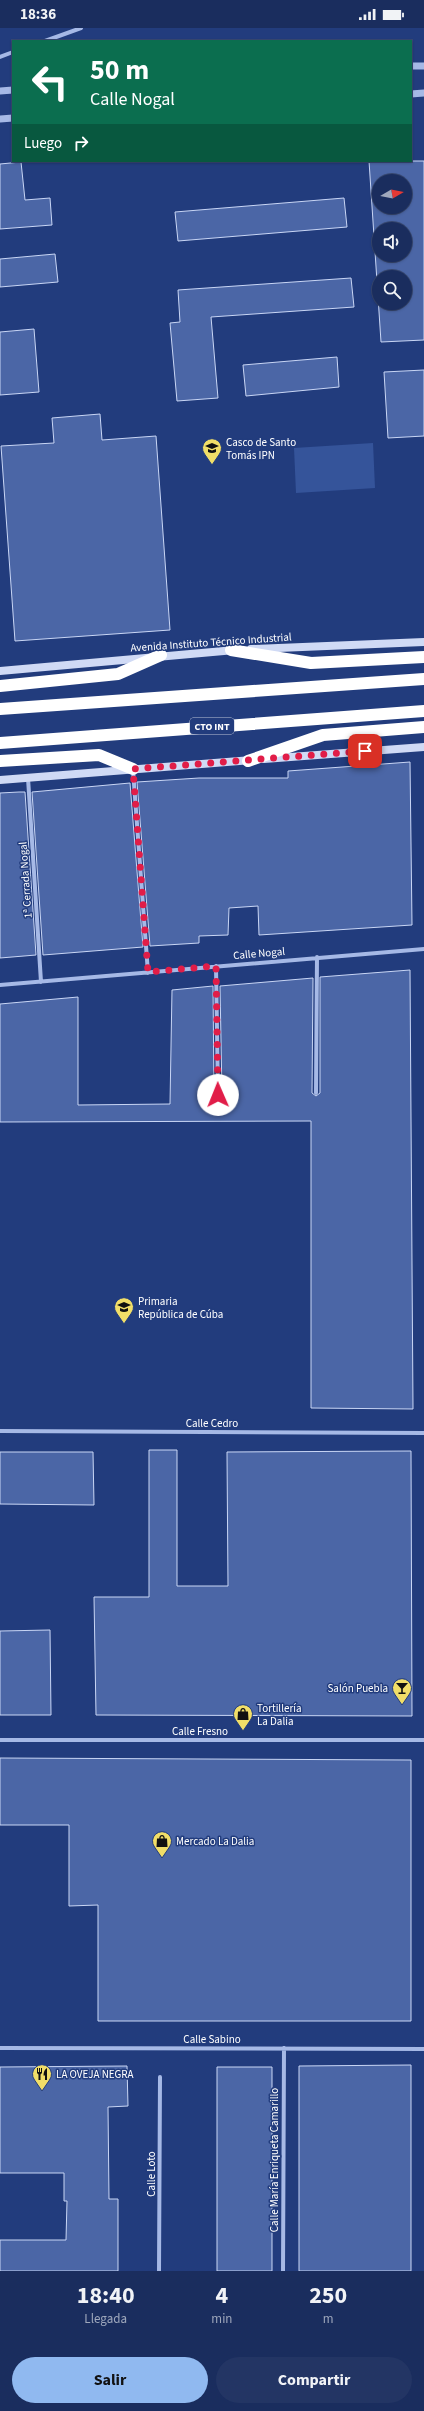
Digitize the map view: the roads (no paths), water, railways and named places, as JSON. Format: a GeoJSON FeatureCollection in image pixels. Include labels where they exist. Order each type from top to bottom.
{"type":"FeatureCollection","features":[{"type":"Feature","properties":{"kind":"highway"},"geometry":{"type":"LineString","coordinates":[[231,650],[311,663],[424,657]]}},
{"type":"Feature","properties":{"kind":"highway"},"geometry":{"type":"LineString","coordinates":[[0,686],[118,674],[161,655]]}},
{"type":"Feature","properties":{"kind":"highway"},"geometry":{"type":"LineString","coordinates":[[0,709],[424,679]]}},
{"type":"Feature","properties":{"kind":"highway","name":"CTO INT"},"geometry":{"type":"LineString","coordinates":[[0,743],[424,711]]}},
{"type":"Feature","properties":{"kind":"highway"},"geometry":{"type":"LineString","coordinates":[[248,760],[323,735],[424,727]]}},
{"type":"Feature","properties":{"kind":"highway"},"geometry":{"type":"LineString","coordinates":[[0,760],[99,755],[133,769]]}},
{"type":"Feature","properties":{"kind":"main road","name":"Avenida Instituto Técnico Industrial"},"geometry":{"type":"LineString","coordinates":[[0,671],[161,655],[231,650],[424,642]]}},
{"type":"Feature","properties":{"kind":"main road"},"geometry":{"type":"LineString","coordinates":[[0,780],[424,747]]}},
{"type":"Feature","properties":{"kind":"street"},"geometry":{"type":"LineString","coordinates":[[48,40],[81,28]]}},
{"type":"Feature","properties":{"kind":"street"},"geometry":{"type":"LineString","coordinates":[[0,57],[12,52]]}},
{"type":"Feature","properties":{"kind":"street"},"geometry":{"type":"LineString","coordinates":[[412,66],[424,66]]}},
{"type":"Feature","properties":{"kind":"street"},"geometry":{"type":"LineString","coordinates":[[0,91],[12,90]]}},
{"type":"Feature","properties":{"kind":"street"},"geometry":{"type":"LineString","coordinates":[[412,94],[424,93]]}},
{"type":"Feature","properties":{"kind":"street"},"geometry":{"type":"LineString","coordinates":[[0,119],[12,118]]}},
{"type":"Feature","properties":{"kind":"street"},"geometry":{"type":"LineString","coordinates":[[133,769],[148,972]]}},
{"type":"Feature","properties":{"kind":"street","name":"1ª Cerrada Nogal"},"geometry":{"type":"LineString","coordinates":[[28,778],[41,982]]}},
{"type":"Feature","properties":{"kind":"street","name":"Calle Nogal"},"geometry":{"type":"LineString","coordinates":[[0,986],[317,957],[424,949]]}},
{"type":"Feature","properties":{"kind":"street"},"geometry":{"type":"LineString","coordinates":[[316,1093],[317,957]]}},
{"type":"Feature","properties":{"kind":"street"},"geometry":{"type":"LineString","coordinates":[[216,966],[218,1095]]}},
{"type":"Feature","properties":{"kind":"street","name":"Calle Cedro"},"geometry":{"type":"LineString","coordinates":[[0,1431],[424,1433]]}},
{"type":"Feature","properties":{"kind":"street","name":"Calle Fresno"},"geometry":{"type":"LineString","coordinates":[[0,1740],[424,1740]]}},
{"type":"Feature","properties":{"kind":"street","name":"Calle Sabino"},"geometry":{"type":"LineString","coordinates":[[0,2048],[424,2048]]}},
{"type":"Feature","properties":{"kind":"street","name":"Calle María Enriqueta Camarillo"},"geometry":{"type":"LineString","coordinates":[[283,2271],[284,2048]]}},
{"type":"Feature","properties":{"kind":"street","name":"Calle Loto"},"geometry":{"type":"LineString","coordinates":[[159,2271],[160,2076]]}},
{"type":"Feature","properties":{"kind":"place","name":"Casco de Santo Tomás IPN"},"geometry":{"type":"Point","coordinates":[212,465]}},
{"type":"Feature","properties":{"kind":"place","name":"Primaria República de Cúba"},"geometry":{"type":"Point","coordinates":[124,1324]}},
{"type":"Feature","properties":{"kind":"place","name":"Salón Puebla"},"geometry":{"type":"Point","coordinates":[402,1705]}},
{"type":"Feature","properties":{"kind":"place","name":"Tortillería La Dalia"},"geometry":{"type":"Point","coordinates":[243,1731]}},
{"type":"Feature","properties":{"kind":"place","name":"Mercado La Dalia"},"geometry":{"type":"Point","coordinates":[162,1858]}},
{"type":"Feature","properties":{"kind":"place","name":"LA OVEJA NEGRA"},"geometry":{"type":"Point","coordinates":[42,2091]}}]}
